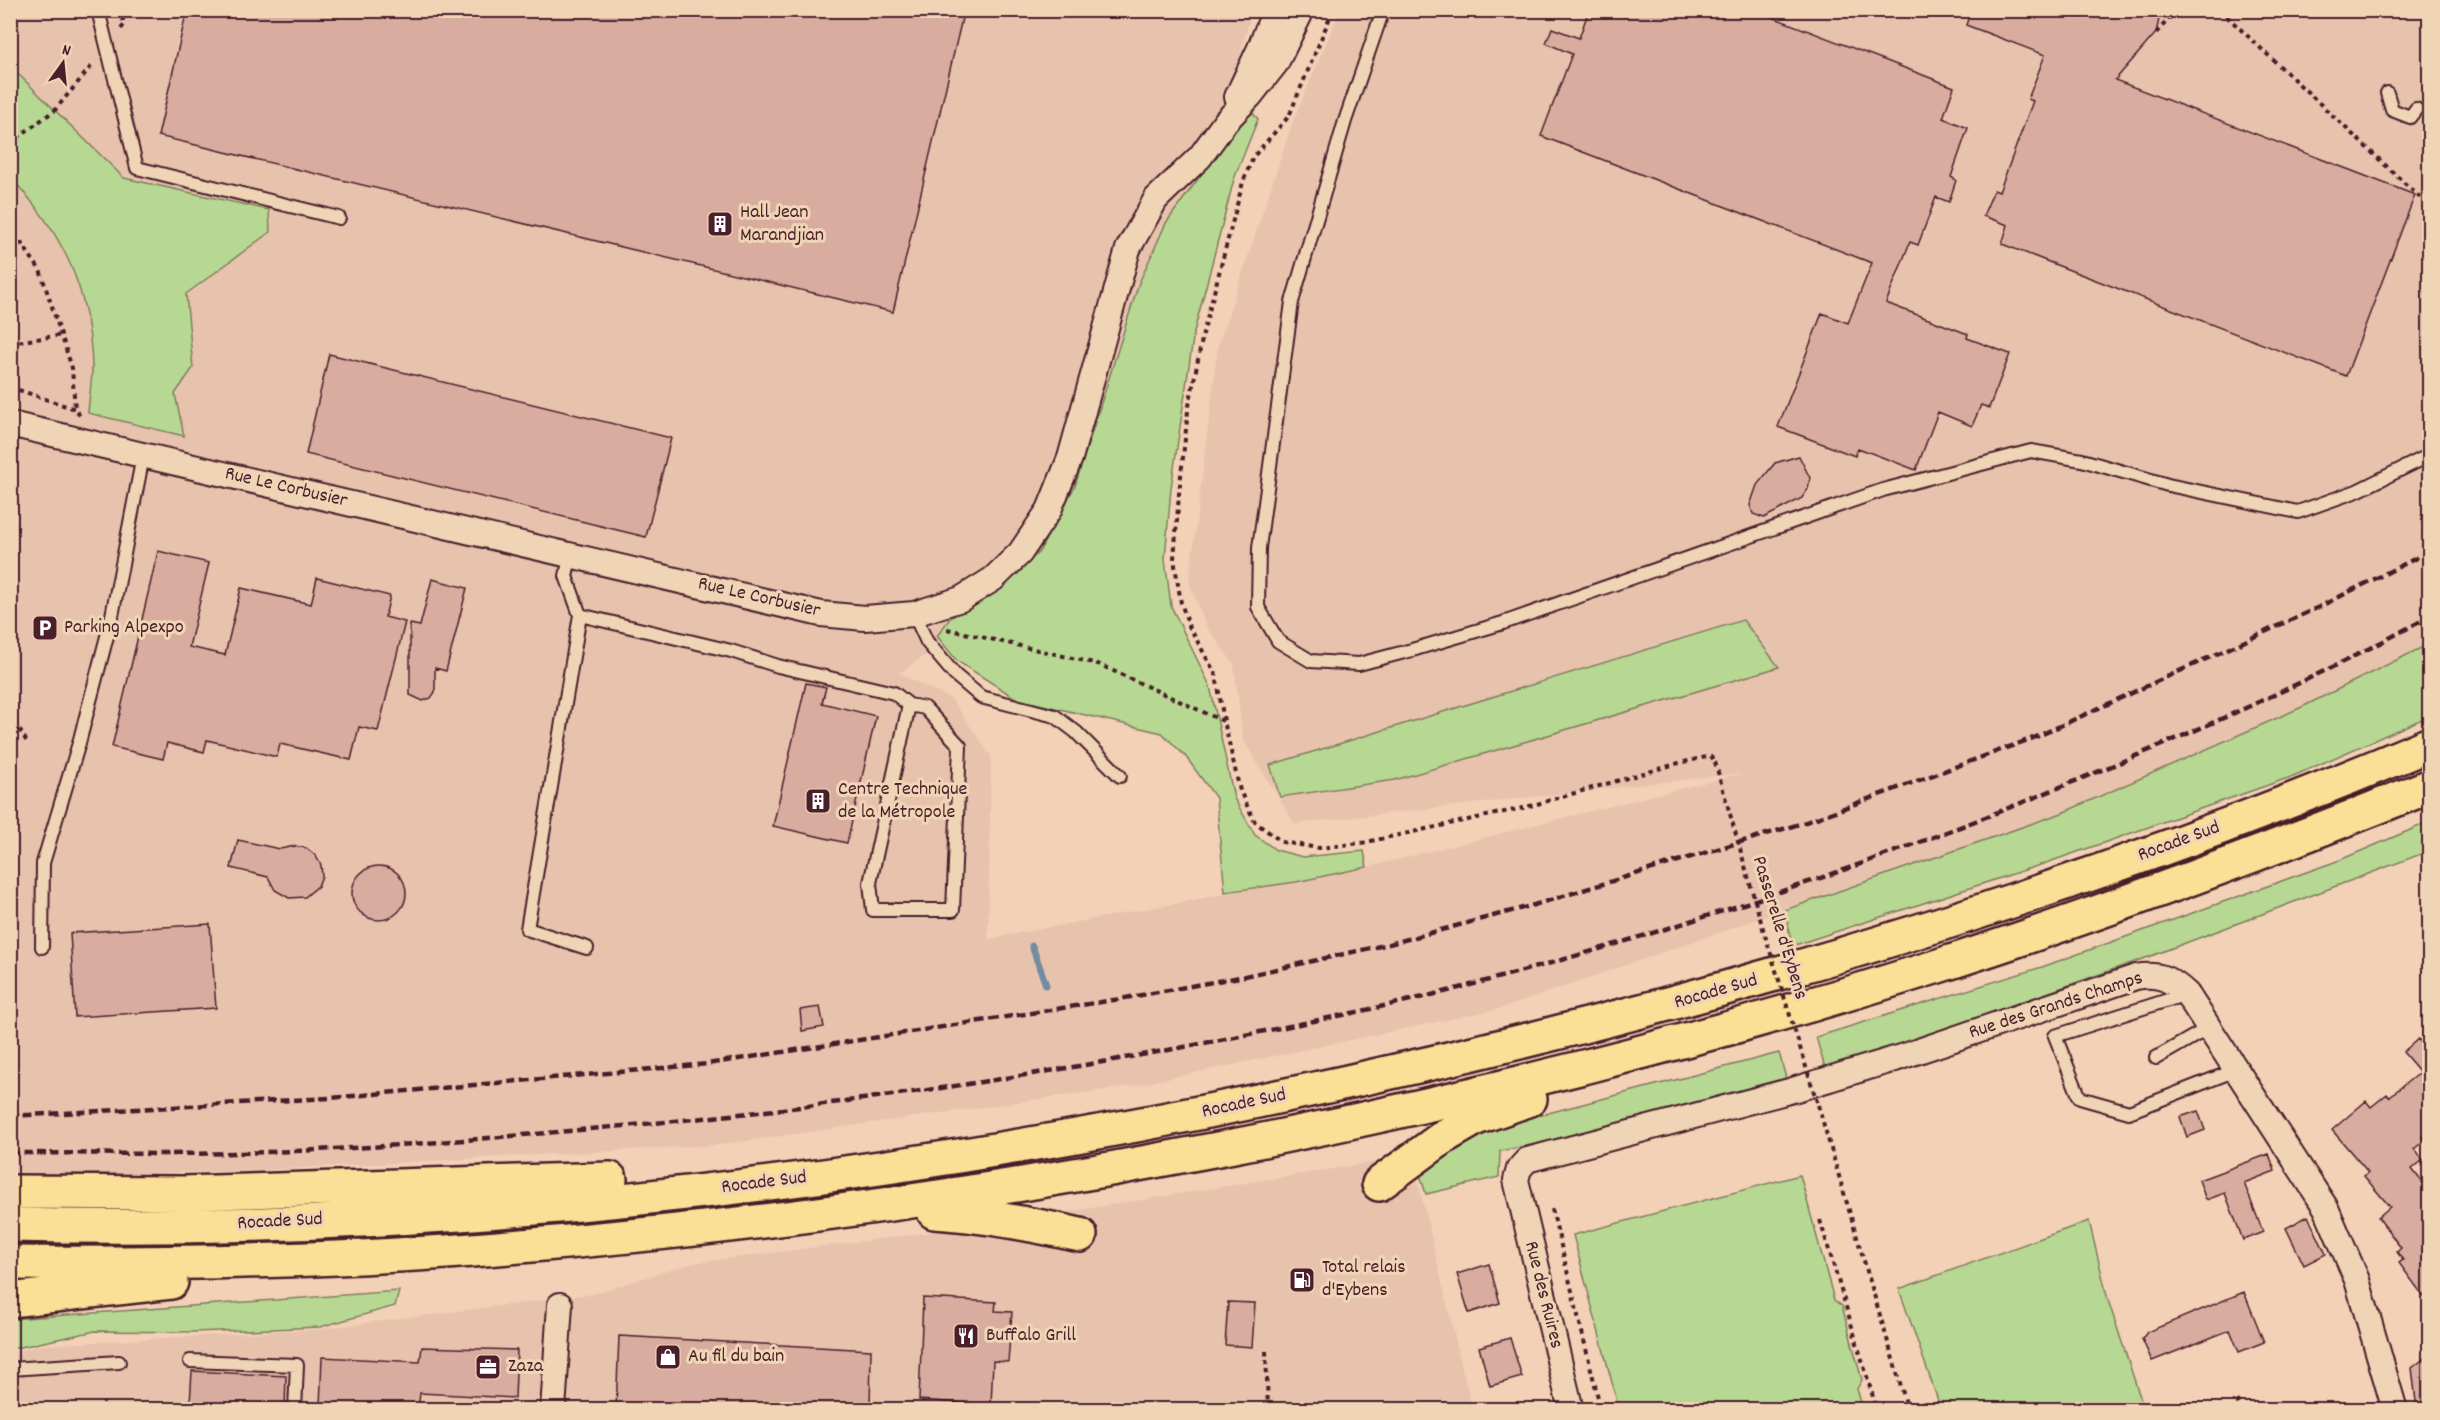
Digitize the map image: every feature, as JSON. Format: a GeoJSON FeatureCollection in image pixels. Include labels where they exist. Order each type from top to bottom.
{"type":"FeatureCollection","features":[{"type":"Feature","properties":{"kind":"highway","name":"Rocade Sud"},"geometry":{"type":"LineString","coordinates":[[10,1225],[235,1225],[408,1216],[643,1197],[870,1169],[1106,1131],[1263,1100],[1509,1045],[1705,995],[1814,964],[2006,904],[2177,844],[2381,765],[2430,742]]}},
{"type":"Feature","properties":{"kind":"highway","name":"Rocade Sud"},"geometry":{"type":"LineString","coordinates":[[10,1263],[196,1263],[471,1250],[866,1208],[1093,1172],[1296,1133],[1518,1083],[1628,1055],[1937,966],[2105,910],[2430,786]]}},
{"type":"Feature","properties":{"kind":"highway"},"geometry":{"type":"LineString","coordinates":[[1378,1184],[1445,1136],[1476,1118],[1827,999]]}},
{"type":"Feature","properties":{"kind":"highway"},"geometry":{"type":"LineString","coordinates":[[10,1192],[196,1192],[870,1169]]}},
{"type":"Feature","properties":{"kind":"highway"},"geometry":{"type":"LineString","coordinates":[[866,1208],[973,1214],[1035,1224],[1080,1235]]}},
{"type":"Feature","properties":{"kind":"highway"},"geometry":{"type":"LineString","coordinates":[[10,1300],[471,1250]]}},
{"type":"Feature","properties":{"kind":"street"},"geometry":{"type":"LineString","coordinates":[[1226,121],[1275,10]]}},
{"type":"Feature","properties":{"kind":"street"},"geometry":{"type":"LineString","coordinates":[[1226,121],[1250,96],[1276,63],[1302,10]]}},
{"type":"Feature","properties":{"kind":"street","name":"Rue Le Corbusier"},"geometry":{"type":"LineString","coordinates":[[10,423],[142,456],[571,553],[821,614],[918,622],[993,579],[1020,553],[1049,510],[1070,458],[1128,249],[1156,199],[1200,157],[1226,121]]}},
{"type":"Feature","properties":{"kind":"street","name":"Rue des Grands Champs"},"geometry":{"type":"LineString","coordinates":[[1516,1180],[1519,1169],[1527,1160],[1814,1084],[1898,1058],[2136,977],[2162,976],[2174,982],[2187,994],[2326,1208],[2357,1280],[2396,1410]]}},
{"type":"Feature","properties":{"kind":"street","name":"Rue des Ruires"},"geometry":{"type":"LineString","coordinates":[[1516,1180],[1571,1410]]}},
{"type":"Feature","properties":{"kind":"street"},"geometry":{"type":"LineString","coordinates":[[553,1410],[560,1305]]}},
{"type":"Feature","properties":{"kind":"lane"},"geometry":{"type":"LineString","coordinates":[[98,10],[137,168],[339,218]]}},
{"type":"Feature","properties":{"kind":"lane"},"geometry":{"type":"LineString","coordinates":[[1383,10],[1345,122],[1292,302],[1259,548],[1258,607],[1278,641],[1311,661],[1359,664],[1412,651],[1503,623],[1883,490],[2031,451],[2082,460],[2168,485],[2298,512],[2357,491],[2430,455]]}},
{"type":"Feature","properties":{"kind":"lane"},"geometry":{"type":"LineString","coordinates":[[2387,93],[2392,110],[2410,117],[2416,109]]}},
{"type":"Feature","properties":{"kind":"lane"},"geometry":{"type":"LineString","coordinates":[[42,947],[43,863],[80,743],[111,621],[142,456]]}},
{"type":"Feature","properties":{"kind":"lane"},"geometry":{"type":"LineString","coordinates":[[571,553],[566,576],[580,615],[527,929],[587,948]]}},
{"type":"Feature","properties":{"kind":"lane"},"geometry":{"type":"LineString","coordinates":[[580,615],[894,693],[909,705],[925,708],[960,746],[953,910],[873,910],[870,883],[909,705]]}},
{"type":"Feature","properties":{"kind":"lane"},"geometry":{"type":"LineString","coordinates":[[918,622],[927,642],[954,675],[981,697],[1055,716],[1076,732],[1120,776]]}},
{"type":"Feature","properties":{"kind":"lane"},"geometry":{"type":"LineString","coordinates":[[2187,994],[2055,1036],[2080,1098],[2129,1112],[2236,1070]]}},
{"type":"Feature","properties":{"kind":"lane"},"geometry":{"type":"LineString","coordinates":[[2156,1058],[2210,1027]]}},
{"type":"Feature","properties":{"kind":"lane"},"geometry":{"type":"LineString","coordinates":[[190,1361],[297,1365],[295,1410]]}},
{"type":"Feature","properties":{"kind":"lane"},"geometry":{"type":"LineString","coordinates":[[10,1369],[119,1362]]}},
{"type":"Feature","properties":{"kind":"path"},"geometry":{"type":"LineString","coordinates":[[10,143],[55,110],[107,48],[123,25],[121,10]]}},
{"type":"Feature","properties":{"kind":"path"},"geometry":{"type":"LineString","coordinates":[[1224,722],[1216,675],[1189,626],[1181,603],[1174,559],[1188,411],[1203,334],[1243,182],[1253,157],[1289,116],[1333,10]]}},
{"type":"Feature","properties":{"kind":"path"},"geometry":{"type":"LineString","coordinates":[[2156,33],[2177,10]]}},
{"type":"Feature","properties":{"kind":"path"},"geometry":{"type":"LineString","coordinates":[[2220,10],[2430,207]]}},
{"type":"Feature","properties":{"kind":"path"},"geometry":{"type":"LineString","coordinates":[[10,227],[40,270],[62,334],[72,368],[75,410],[73,438]]}},
{"type":"Feature","properties":{"kind":"path"},"geometry":{"type":"LineString","coordinates":[[10,344],[62,334]]}},
{"type":"Feature","properties":{"kind":"path"},"geometry":{"type":"LineString","coordinates":[[918,622],[1098,664],[1224,722]]}},
{"type":"Feature","properties":{"kind":"path"},"geometry":{"type":"LineString","coordinates":[[10,714],[27,742]]}},
{"type":"Feature","properties":{"kind":"path","name":"Passerelle d'Eybens"},"geometry":{"type":"LineString","coordinates":[[1224,722],[1240,791],[1255,822],[1282,842],[1318,848],[1362,843],[1523,808],[1711,756],[1715,762],[1908,1410]]}},
{"type":"Feature","properties":{"kind":"path"},"geometry":{"type":"LineString","coordinates":[[1552,1209],[1601,1410]]}},
{"type":"Feature","properties":{"kind":"path"},"geometry":{"type":"LineString","coordinates":[[1820,1220],[1877,1410]]}},
{"type":"Feature","properties":{"kind":"path"},"geometry":{"type":"LineString","coordinates":[[1266,1351],[1268,1410]]}},
{"type":"Feature","properties":{"kind":"path"},"geometry":{"type":"LineString","coordinates":[[2237,1400],[2240,1410]]}},
{"type":"Feature","properties":{"kind":"shaded area"},"geometry":{"type":"Polygon","coordinates":[[[10,11],[1252,11],[1238,64],[1117,408],[1051,571],[899,673],[951,699],[991,756],[988,939],[1367,867],[1743,773],[1295,824],[1243,740],[1234,664],[1207,628],[1189,583],[1218,346],[1293,121],[1340,11],[2429,11],[2429,644],[2302,707],[2062,813],[1503,1008],[1132,1086],[718,1145],[249,1171],[11,1176],[10,11]]]}},
{"type":"Feature","properties":{"kind":"shaded area"},"geometry":{"type":"Polygon","coordinates":[[[1412,1156],[1472,1409],[11,1410],[10,1352],[42,1345],[319,1329],[592,1294],[693,1263],[981,1226],[1412,1156]]]}},
{"type":"Feature","properties":{"kind":"green space"},"geometry":{"type":"Polygon","coordinates":[[[10,66],[124,178],[269,210],[270,232],[186,294],[193,368],[175,394],[184,436],[88,413],[92,373],[90,339],[79,288],[59,242],[45,220],[11,178],[10,66]]]}},
{"type":"Feature","properties":{"kind":"green space"},"geometry":{"type":"Polygon","coordinates":[[[1249,109],[1258,119],[1234,179],[1194,332],[1171,488],[1165,559],[1171,606],[1210,686],[1234,798],[1255,835],[1276,850],[1303,857],[1364,851],[1367,867],[1296,882],[1225,892],[1216,798],[1186,757],[1162,733],[1017,699],[957,661],[937,636],[950,618],[997,591],[1039,552],[1075,486],[1139,283],[1166,223],[1249,109]]]}},
{"type":"Feature","properties":{"kind":"green space"},"geometry":{"type":"Polygon","coordinates":[[[1743,620],[1779,667],[1395,780],[1280,797],[1270,765],[1743,620]]]}},
{"type":"Feature","properties":{"kind":"green space"},"geometry":{"type":"Polygon","coordinates":[[[2429,644],[2429,716],[2291,777],[2046,863],[1792,946],[1785,910],[2062,813],[2302,707],[2429,644]]]}},
{"type":"Feature","properties":{"kind":"green space"},"geometry":{"type":"Polygon","coordinates":[[[2429,822],[2429,851],[2151,956],[1826,1071],[1816,1037],[2042,967],[2340,860],[2429,822]]]}},
{"type":"Feature","properties":{"kind":"green space"},"geometry":{"type":"Polygon","coordinates":[[[1779,1053],[1786,1078],[1601,1131],[1500,1151],[1499,1177],[1426,1194],[1418,1168],[1504,1119],[1529,1118],[1779,1053]]]}},
{"type":"Feature","properties":{"kind":"green space"},"geometry":{"type":"Polygon","coordinates":[[[1800,1175],[1834,1300],[1842,1306],[1862,1380],[1857,1389],[1863,1409],[1619,1409],[1573,1235],[1800,1175]]]}},
{"type":"Feature","properties":{"kind":"green space"},"geometry":{"type":"Polygon","coordinates":[[[2089,1221],[2108,1300],[2144,1409],[1941,1409],[1899,1289],[2089,1221]]]}},
{"type":"Feature","properties":{"kind":"green space"},"geometry":{"type":"Polygon","coordinates":[[[399,1291],[395,1306],[320,1327],[194,1332],[95,1331],[11,1349],[11,1319],[399,1291]]]}},
{"type":"Feature","properties":{"kind":"building","name":"Hall Jean Marandjian"},"geometry":{"type":"Polygon","coordinates":[[[187,10],[964,10],[893,312],[158,136],[187,10]]]}},
{"type":"Feature","properties":{"kind":"building"},"geometry":{"type":"Polygon","coordinates":[[[1589,10],[1754,10],[1954,87],[1943,118],[1968,128],[1951,177],[1956,180],[1949,202],[1936,197],[1918,245],[1910,242],[1886,303],[1968,334],[1967,338],[2010,354],[1989,408],[1981,405],[1972,426],[1938,412],[1916,470],[1858,448],[1855,456],[1778,427],[1822,313],[1848,323],[1872,263],[1541,136],[1572,54],[1546,43],[1552,28],[1579,38],[1589,10]]]}},
{"type":"Feature","properties":{"kind":"building"},"geometry":{"type":"Polygon","coordinates":[[[1971,10],[2161,10],[2156,33],[2115,80],[2415,195],[2346,376],[2002,244],[2008,225],[1983,216],[1994,190],[1999,192],[2033,101],[2028,99],[2045,55],[1966,25],[1971,10]]]}},
{"type":"Feature","properties":{"kind":"building"},"geometry":{"type":"Polygon","coordinates":[[[329,354],[671,438],[646,537],[306,454],[329,354]]]}},
{"type":"Feature","properties":{"kind":"building"},"geometry":{"type":"Polygon","coordinates":[[[1799,456],[1810,478],[1808,489],[1802,498],[1764,518],[1753,514],[1750,505],[1757,485],[1775,463],[1799,456]]]}},
{"type":"Feature","properties":{"kind":"building"},"geometry":{"type":"Polygon","coordinates":[[[158,551],[209,563],[189,647],[225,655],[241,588],[311,604],[317,578],[390,596],[385,617],[405,622],[378,731],[359,727],[351,760],[280,744],[277,757],[207,740],[204,752],[167,743],[163,759],[112,747],[158,551]]]}},
{"type":"Feature","properties":{"kind":"building"},"geometry":{"type":"Polygon","coordinates":[[[432,579],[467,588],[446,671],[435,668],[435,692],[431,698],[423,701],[410,695],[410,624],[420,626],[432,579]]]}},
{"type":"Feature","properties":{"kind":"building","name":"Centre Technique de la Métropole"},"geometry":{"type":"Polygon","coordinates":[[[806,683],[826,687],[822,703],[876,716],[847,843],[773,826],[806,683]]]}},
{"type":"Feature","properties":{"kind":"building"},"geometry":{"type":"Polygon","coordinates":[[[238,840],[280,849],[295,846],[306,848],[315,855],[321,865],[322,876],[318,886],[305,897],[289,898],[275,890],[268,877],[231,868],[238,840]]]}},
{"type":"Feature","properties":{"kind":"building"},"geometry":{"type":"Polygon","coordinates":[[[379,866],[389,868],[398,874],[404,883],[406,893],[404,903],[398,912],[389,918],[379,920],[369,918],[360,912],[354,903],[352,893],[354,883],[360,874],[369,868],[379,866]]]}},
{"type":"Feature","properties":{"kind":"building"},"geometry":{"type":"Polygon","coordinates":[[[210,924],[216,1008],[75,1017],[70,933],[210,924]]]}},
{"type":"Feature","properties":{"kind":"building"},"geometry":{"type":"Polygon","coordinates":[[[820,1007],[824,1027],[802,1031],[800,1010],[820,1007]]]}},
{"type":"Feature","properties":{"kind":"building"},"geometry":{"type":"Polygon","coordinates":[[[2418,1039],[2430,1053],[2430,1132],[2422,1137],[2425,1140],[2414,1149],[2423,1160],[2412,1169],[2430,1192],[2430,1305],[2399,1263],[2403,1260],[2397,1252],[2401,1248],[2378,1217],[2390,1207],[2364,1176],[2368,1172],[2332,1130],[2366,1101],[2371,1107],[2387,1094],[2389,1097],[2420,1072],[2403,1052],[2418,1039]]]}},
{"type":"Feature","properties":{"kind":"building"},"geometry":{"type":"Polygon","coordinates":[[[2198,1111],[2205,1130],[2187,1137],[2180,1117],[2198,1111]]]}},
{"type":"Feature","properties":{"kind":"building"},"geometry":{"type":"Polygon","coordinates":[[[2269,1154],[2275,1171],[2244,1183],[2263,1232],[2243,1240],[2225,1193],[2206,1200],[2199,1180],[2269,1154]]]}},
{"type":"Feature","properties":{"kind":"building"},"geometry":{"type":"Polygon","coordinates":[[[2308,1216],[2326,1254],[2304,1265],[2286,1228],[2308,1216]]]}},
{"type":"Feature","properties":{"kind":"building"},"geometry":{"type":"Polygon","coordinates":[[[1489,1264],[1500,1303],[1469,1313],[1457,1274],[1489,1264]]]}},
{"type":"Feature","properties":{"kind":"building"},"geometry":{"type":"Polygon","coordinates":[[[2244,1292],[2264,1342],[2239,1352],[2230,1330],[2152,1361],[2142,1339],[2147,1332],[2244,1292]]]}},
{"type":"Feature","properties":{"kind":"building","name":"Buffalo Grill"},"geometry":{"type":"Polygon","coordinates":[[[923,1298],[996,1302],[995,1311],[1012,1312],[1008,1362],[993,1361],[991,1405],[919,1400],[923,1298]]]}},
{"type":"Feature","properties":{"kind":"building"},"geometry":{"type":"Polygon","coordinates":[[[1228,1302],[1255,1303],[1252,1347],[1225,1345],[1228,1302]]]}},
{"type":"Feature","properties":{"kind":"building"},"geometry":{"type":"Polygon","coordinates":[[[619,1336],[871,1350],[870,1410],[616,1410],[619,1336]]]}},
{"type":"Feature","properties":{"kind":"building"},"geometry":{"type":"Polygon","coordinates":[[[1510,1338],[1522,1377],[1490,1386],[1479,1347],[1510,1338]]]}},
{"type":"Feature","properties":{"kind":"building"},"geometry":{"type":"Polygon","coordinates":[[[422,1347],[517,1350],[515,1398],[420,1393],[418,1410],[320,1406],[322,1357],[420,1362],[422,1347]]]}},
{"type":"Feature","properties":{"kind":"building"},"geometry":{"type":"Polygon","coordinates":[[[2430,1354],[2430,1410],[2417,1410],[2412,1368],[2430,1354]]]}},
{"type":"Feature","properties":{"kind":"building"},"geometry":{"type":"Polygon","coordinates":[[[192,1371],[286,1376],[285,1408],[190,1404],[192,1371]]]}},
{"type":"Feature","properties":{"kind":"waterway"},"geometry":{"type":"LineString","coordinates":[[1032,946],[1046,985]]}},
{"type":"Feature","properties":{"kind":"railway"},"geometry":{"type":"LineString","coordinates":[[10,1116],[330,1098],[707,1064],[1120,999],[1245,976],[1389,944],[1534,905],[1806,822],[2036,737],[2319,607],[2430,551]]}},
{"type":"Feature","properties":{"kind":"railway"},"geometry":{"type":"LineString","coordinates":[[10,1153],[283,1152],[465,1140],[761,1112],[920,1091],[1078,1066],[1392,1004],[1522,971],[1676,926],[1828,875],[1979,820],[2197,730],[2291,687],[2430,616]]}},
{"type":"Feature","properties":{"kind":"place","name":"Hall Jean Marandjian"},"geometry":{"type":"Point","coordinates":[720,224]}},
{"type":"Feature","properties":{"kind":"place","name":"Parking Alpexpo"},"geometry":{"type":"Point","coordinates":[45,628]}},
{"type":"Feature","properties":{"kind":"place","name":"Centre Technique de la Métropole"},"geometry":{"type":"Point","coordinates":[818,801]}},
{"type":"Feature","properties":{"kind":"place","name":"Total relais d'Eybens"},"geometry":{"type":"Point","coordinates":[1302,1280]}},
{"type":"Feature","properties":{"kind":"place","name":"Buffalo Grill"},"geometry":{"type":"Point","coordinates":[966,1336]}},
{"type":"Feature","properties":{"kind":"place","name":"Au fil du bain"},"geometry":{"type":"Point","coordinates":[668,1357]}},
{"type":"Feature","properties":{"kind":"place","name":"Zaza"},"geometry":{"type":"Point","coordinates":[488,1367]}}]}
